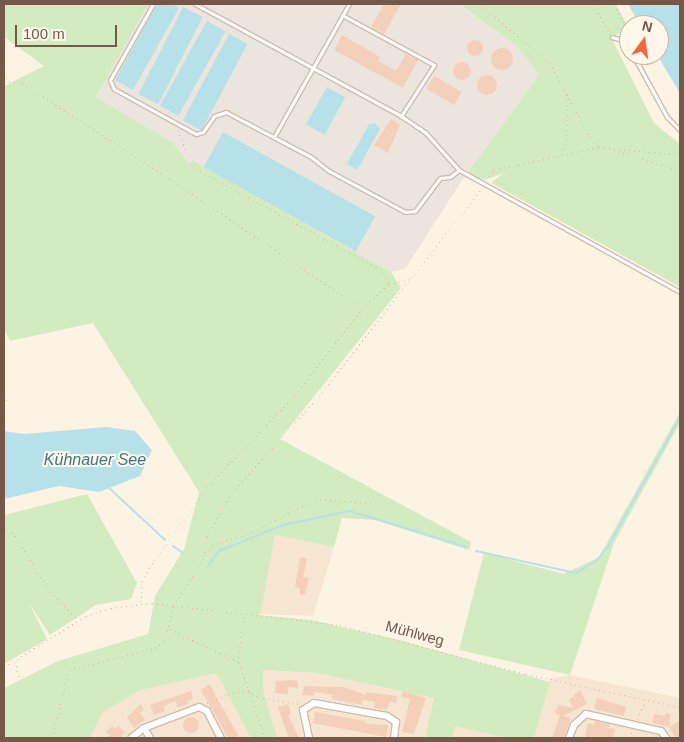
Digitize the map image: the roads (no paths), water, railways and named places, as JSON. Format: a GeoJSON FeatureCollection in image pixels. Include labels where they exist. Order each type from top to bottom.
{"type":"FeatureCollection","features":[{"type":"Feature","properties":{"kind":"street"},"geometry":{"type":"LineString","coordinates":[[309,738],[302,710],[314,703],[387,716],[396,722],[394,738]]}},
{"type":"Feature","properties":{"kind":"street"},"geometry":{"type":"LineString","coordinates":[[131,738],[144,728],[199,707],[207,711],[222,738]]}},
{"type":"Feature","properties":{"kind":"street"},"geometry":{"type":"LineString","coordinates":[[569,738],[574,726],[586,714],[661,731],[666,738]]}},
{"type":"Feature","properties":{"kind":"street"},"geometry":{"type":"LineString","coordinates":[[144,728],[150,738]]}},
{"type":"Feature","properties":{"kind":"lane"},"geometry":{"type":"LineString","coordinates":[[153,4],[110,80],[114,89],[177,124],[196,134],[203,132],[214,116],[226,112],[274,137],[405,212],[415,211],[440,178],[450,177],[459,170]]}},
{"type":"Feature","properties":{"kind":"lane"},"geometry":{"type":"LineString","coordinates":[[195,4],[312,70],[401,116],[425,132],[459,170],[680,292]]}},
{"type":"Feature","properties":{"kind":"lane"},"geometry":{"type":"LineString","coordinates":[[274,137],[349,4]]}},
{"type":"Feature","properties":{"kind":"lane"},"geometry":{"type":"LineString","coordinates":[[342,15],[434,65],[401,116]]}},
{"type":"Feature","properties":{"kind":"lane"},"geometry":{"type":"LineString","coordinates":[[612,37],[619,39]]}},
{"type":"Feature","properties":{"kind":"lane"},"geometry":{"type":"LineString","coordinates":[[638,65],[667,117],[680,130]]}},
{"type":"Feature","properties":{"kind":"water"},"geometry":{"type":"Polygon","coordinates":[[[157,4],[172,4],[179,8],[133,90],[115,80],[157,4]]]}},
{"type":"Feature","properties":{"kind":"water"},"geometry":{"type":"Polygon","coordinates":[[[628,4],[680,4],[680,93],[663,65],[669,65],[669,15],[634,15],[628,4]]]}},
{"type":"Feature","properties":{"kind":"water"},"geometry":{"type":"Polygon","coordinates":[[[183,7],[203,17],[158,104],[139,94],[183,7]]]}},
{"type":"Feature","properties":{"kind":"water"},"geometry":{"type":"Polygon","coordinates":[[[207,21],[225,31],[178,116],[160,106],[207,21]]]}},
{"type":"Feature","properties":{"kind":"water"},"geometry":{"type":"Polygon","coordinates":[[[229,34],[248,44],[202,130],[183,121],[229,34]]]}},
{"type":"Feature","properties":{"kind":"water"},"geometry":{"type":"Polygon","coordinates":[[[327,87],[345,97],[325,135],[306,125],[327,87]]]}},
{"type":"Feature","properties":{"kind":"water"},"geometry":{"type":"Polygon","coordinates":[[[375,123],[380,129],[357,170],[347,164],[369,124],[375,123]]]}},
{"type":"Feature","properties":{"kind":"water"},"geometry":{"type":"Polygon","coordinates":[[[223,132],[375,216],[356,251],[204,167],[223,132]]]}},
{"type":"Feature","properties":{"kind":"water","name":"Kühnauer See"},"geometry":{"type":"Polygon","coordinates":[[[106,427],[135,431],[152,450],[140,476],[99,492],[59,486],[4,499],[4,431],[24,434],[106,427]]]}},
{"type":"Feature","properties":{"kind":"waterway"},"geometry":{"type":"LineString","coordinates":[[476,551],[576,573],[596,561],[607,548],[680,418]]}},
{"type":"Feature","properties":{"kind":"waterway"},"geometry":{"type":"LineString","coordinates":[[108,487],[165,540]]}},
{"type":"Feature","properties":{"kind":"waterway"},"geometry":{"type":"LineString","coordinates":[[208,566],[219,551],[283,525],[350,511],[466,547]]}},
{"type":"Feature","properties":{"kind":"waterway"},"geometry":{"type":"LineString","coordinates":[[173,546],[183,553]]}}]}
